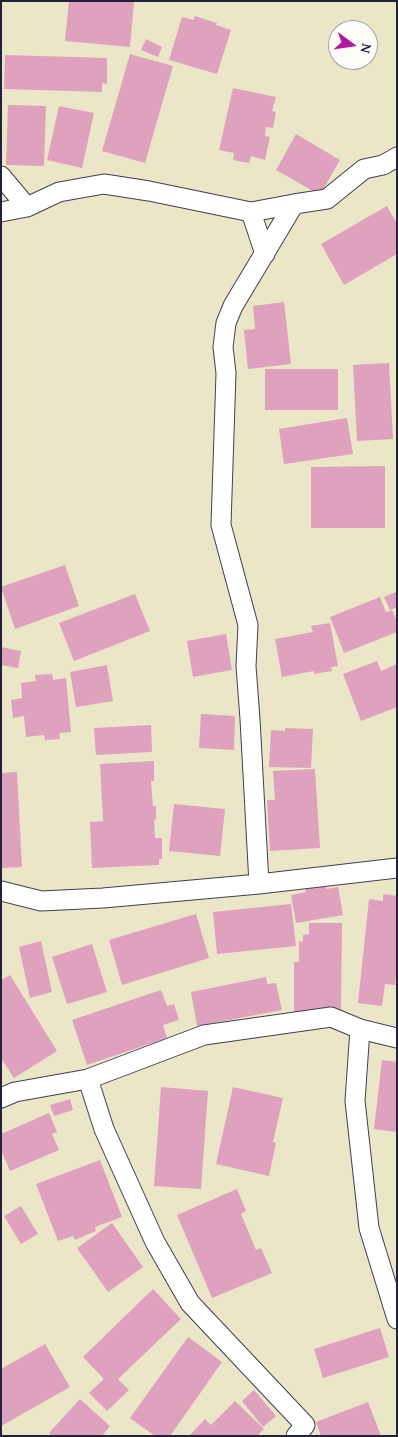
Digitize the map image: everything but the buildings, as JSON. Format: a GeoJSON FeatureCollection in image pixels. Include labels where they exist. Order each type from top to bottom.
{"type":"FeatureCollection","features":[{"type":"Feature","properties":{"kind":"street"},"geometry":{"type":"LineString","coordinates":[[1,212],[27,206],[59,192],[104,184],[149,191],[251,212],[327,199],[364,168],[383,165],[397,157]]}},
{"type":"Feature","properties":{"kind":"street"},"geometry":{"type":"LineString","coordinates":[[1,176],[27,206]]}},
{"type":"Feature","properties":{"kind":"street"},"geometry":{"type":"LineString","coordinates":[[259,884],[246,666],[248,625],[221,525],[226,373],[223,347],[226,323],[233,306],[294,204]]}},
{"type":"Feature","properties":{"kind":"street"},"geometry":{"type":"LineString","coordinates":[[251,212],[264,254]]}},
{"type":"Feature","properties":{"kind":"street"},"geometry":{"type":"LineString","coordinates":[[1,891],[42,901],[103,898],[259,884],[397,868]]}},
{"type":"Feature","properties":{"kind":"street"},"geometry":{"type":"LineString","coordinates":[[1,1098],[15,1092],[88,1079],[204,1035],[331,1017],[360,1029],[397,1038]]}},
{"type":"Feature","properties":{"kind":"street"},"geometry":{"type":"LineString","coordinates":[[360,1029],[354,1101],[369,1228],[397,1319]]}},
{"type":"Feature","properties":{"kind":"street"},"geometry":{"type":"LineString","coordinates":[[88,1079],[104,1128],[155,1242],[185,1296],[305,1425],[296,1436]]}}]}
